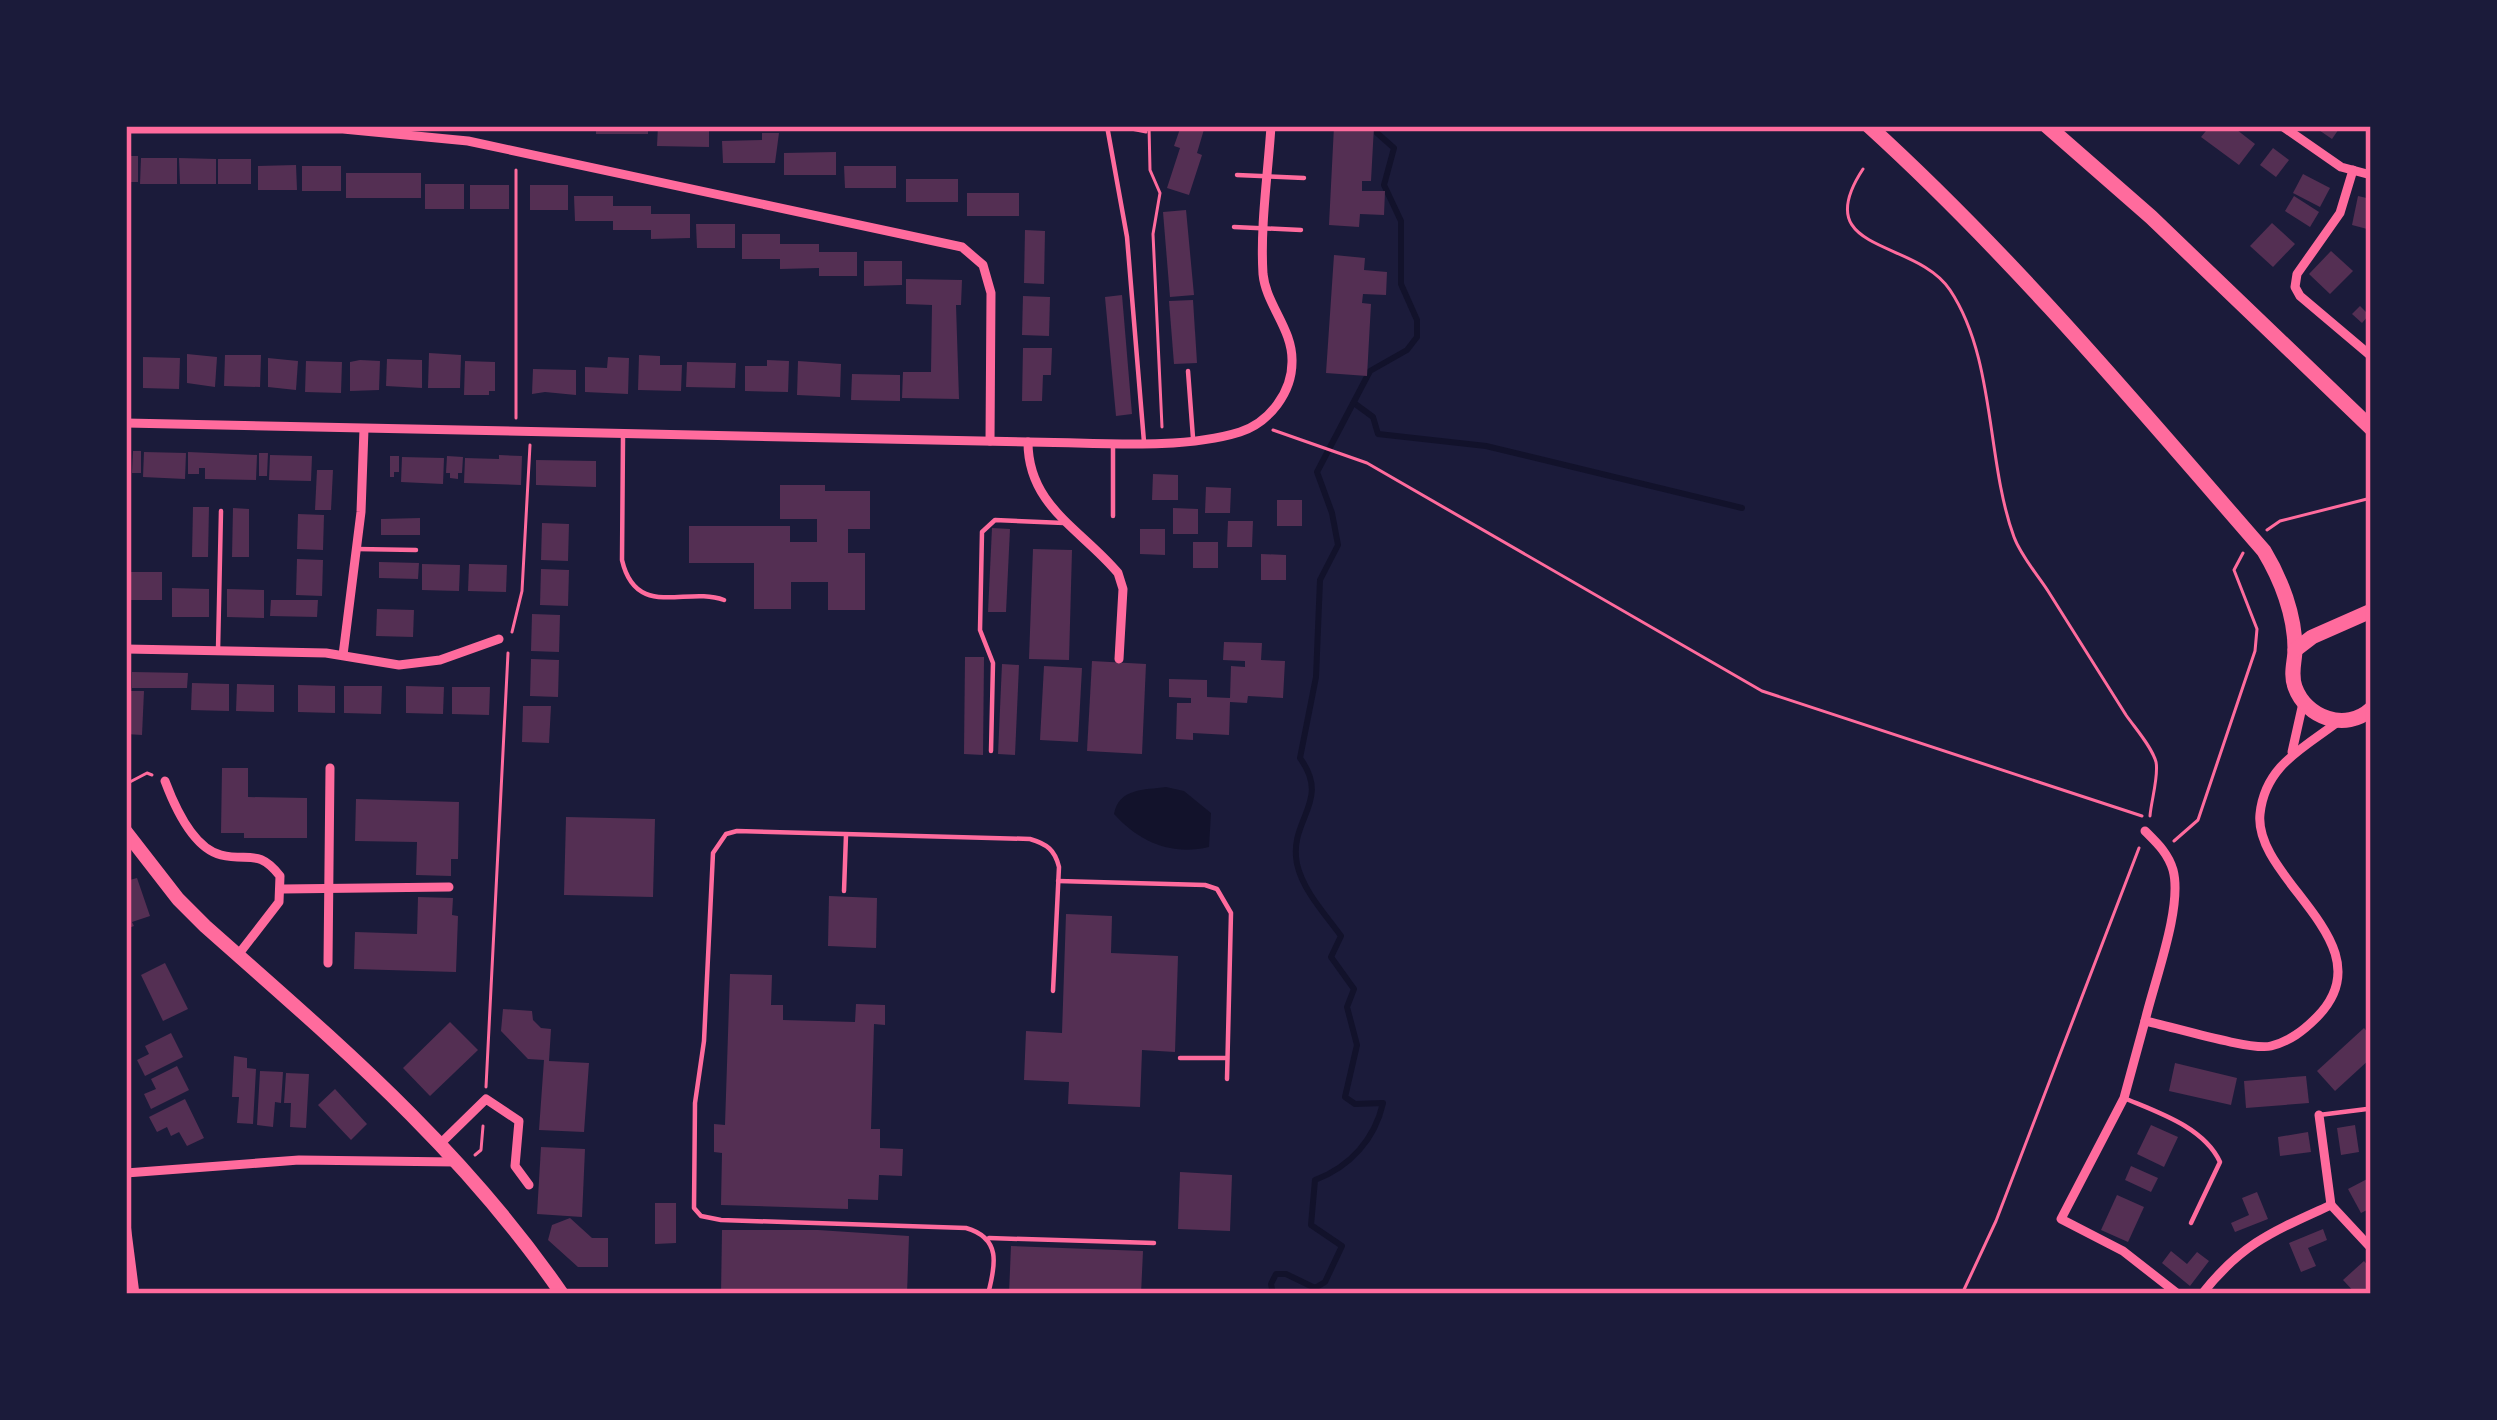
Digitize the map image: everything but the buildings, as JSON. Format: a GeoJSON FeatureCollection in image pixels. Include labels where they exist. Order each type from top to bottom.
{"type":"FeatureCollection","features":[{"type":"Feature","properties":{"kind":"main road"},"geometry":{"type":"LineString","coordinates":[[1869,126],[1990,244],[2264,550],[2279,575],[2295,650],[2292,674],[2303,703],[2339,721],[2369,713]]}},
{"type":"Feature","properties":{"kind":"main road"},"geometry":{"type":"LineString","coordinates":[[2047,126],[2151,217],[2371,428]]}},
{"type":"Feature","properties":{"kind":"main road"},"geometry":{"type":"LineString","coordinates":[[2295,650],[2312,637],[2371,611]]}},
{"type":"Feature","properties":{"kind":"main road"},"geometry":{"type":"LineString","coordinates":[[126,832],[178,899],[385,1087],[460,1162],[562,1294]]}},
{"type":"Feature","properties":{"kind":"street"},"geometry":{"type":"LineString","coordinates":[[126,423],[1028,442],[1144,442],[1240,432],[1272,411],[1286,391],[1293,363],[1285,328],[1263,275],[1271,126]]}},
{"type":"Feature","properties":{"kind":"street"},"geometry":{"type":"LineString","coordinates":[[2282,126],[2341,167],[2371,175]]}},
{"type":"Feature","properties":{"kind":"street"},"geometry":{"type":"LineString","coordinates":[[126,129],[371,130],[516,148],[925,238],[975,255],[988,278],[992,310],[991,441]]}},
{"type":"Feature","properties":{"kind":"street"},"geometry":{"type":"LineString","coordinates":[[2353,170],[2339,213],[2297,274],[2295,286],[2300,296],[2371,356]]}},
{"type":"Feature","properties":{"kind":"street"},"geometry":{"type":"LineString","coordinates":[[343,656],[357,549],[364,429]]}},
{"type":"Feature","properties":{"kind":"street"},"geometry":{"type":"LineString","coordinates":[[1028,442],[1033,482],[1122,581],[1119,659]]}},
{"type":"Feature","properties":{"kind":"street"},"geometry":{"type":"LineString","coordinates":[[126,649],[343,656],[386,664],[423,664],[499,639]]}},
{"type":"Feature","properties":{"kind":"street"},"geometry":{"type":"LineString","coordinates":[[2145,1021],[2266,1048],[2300,1034],[2324,1010],[2336,979],[2332,943],[2267,847],[2259,821],[2264,795],[2291,752],[2303,703]]}},
{"type":"Feature","properties":{"kind":"street"},"geometry":{"type":"LineString","coordinates":[[2291,752],[2339,721]]}},
{"type":"Feature","properties":{"kind":"street"},"geometry":{"type":"LineString","coordinates":[[328,963],[330,768]]}},
{"type":"Feature","properties":{"kind":"street"},"geometry":{"type":"LineString","coordinates":[[165,781],[181,815],[209,850],[260,857],[280,876],[283,889],[272,916],[238,956]]}},
{"type":"Feature","properties":{"kind":"street"},"geometry":{"type":"LineString","coordinates":[[2145,831],[2163,849],[2173,869],[2175,894],[2124,1098],[2061,1219],[2123,1251],[2178,1294]]}},
{"type":"Feature","properties":{"kind":"street"},"geometry":{"type":"LineString","coordinates":[[283,889],[449,887]]}},
{"type":"Feature","properties":{"kind":"street"},"geometry":{"type":"LineString","coordinates":[[440,1144],[486,1099],[519,1121],[515,1166],[529,1186]]}},
{"type":"Feature","properties":{"kind":"street"},"geometry":{"type":"LineString","coordinates":[[2319,1115],[2331,1205],[2371,1248]]}},
{"type":"Feature","properties":{"kind":"street"},"geometry":{"type":"LineString","coordinates":[[126,1173],[299,1160],[460,1162]]}},
{"type":"Feature","properties":{"kind":"street"},"geometry":{"type":"LineString","coordinates":[[2202,1294],[2228,1261],[2264,1236],[2331,1205]]}},
{"type":"Feature","properties":{"kind":"street"},"geometry":{"type":"LineString","coordinates":[[126,1224],[135,1294]]}},
{"type":"Feature","properties":{"kind":"lane"},"geometry":{"type":"LineString","coordinates":[[1107,127],[1127,237],[1144,442]]}},
{"type":"Feature","properties":{"kind":"lane"},"geometry":{"type":"LineString","coordinates":[[1237,175],[1304,178]]}},
{"type":"Feature","properties":{"kind":"lane"},"geometry":{"type":"LineString","coordinates":[[1234,227],[1300,230]]}},
{"type":"Feature","properties":{"kind":"lane"},"geometry":{"type":"LineString","coordinates":[[1188,371],[1193,438]]}},
{"type":"Feature","properties":{"kind":"lane"},"geometry":{"type":"LineString","coordinates":[[623,432],[622,560],[629,578],[657,598],[703,595],[724,600]]}},
{"type":"Feature","properties":{"kind":"lane"},"geometry":{"type":"LineString","coordinates":[[1113,442],[1113,516]]}},
{"type":"Feature","properties":{"kind":"lane"},"geometry":{"type":"LineString","coordinates":[[218,650],[221,511]]}},
{"type":"Feature","properties":{"kind":"lane"},"geometry":{"type":"LineString","coordinates":[[991,752],[993,663],[980,630],[982,532],[995,520],[1070,524]]}},
{"type":"Feature","properties":{"kind":"lane"},"geometry":{"type":"LineString","coordinates":[[357,549],[416,550]]}},
{"type":"Feature","properties":{"kind":"lane"},"geometry":{"type":"LineString","coordinates":[[1053,992],[1059,867],[1051,849],[1030,839],[726,834],[713,853],[704,1041],[695,1103],[694,1208],[701,1216],[721,1220],[966,1228],[988,1238],[1154,1243]]}},
{"type":"Feature","properties":{"kind":"lane"},"geometry":{"type":"LineString","coordinates":[[844,891],[846,835]]}},
{"type":"Feature","properties":{"kind":"lane"},"geometry":{"type":"LineString","coordinates":[[1058,881],[1217,889],[1228,904],[1232,922],[1227,1078]]}},
{"type":"Feature","properties":{"kind":"lane"},"geometry":{"type":"LineString","coordinates":[[1180,1058],[1227,1058]]}},
{"type":"Feature","properties":{"kind":"lane"},"geometry":{"type":"LineString","coordinates":[[2124,1098],[2175,1120],[2215,1150],[2220,1162],[2191,1223]]}},
{"type":"Feature","properties":{"kind":"lane"},"geometry":{"type":"LineString","coordinates":[[2319,1115],[2371,1105]]}},
{"type":"Feature","properties":{"kind":"lane"},"geometry":{"type":"LineString","coordinates":[[988,1238],[996,1257],[988,1294]]}},
{"type":"Feature","properties":{"kind":"path"},"geometry":{"type":"LineString","coordinates":[[1107,127],[1149,129],[1150,170],[1160,193],[1154,235],[1163,441]]}},
{"type":"Feature","properties":{"kind":"path"},"geometry":{"type":"LineString","coordinates":[[516,148],[516,431]]}},
{"type":"Feature","properties":{"kind":"path"},"geometry":{"type":"LineString","coordinates":[[1255,425],[1367,463],[1762,691],[2150,819],[2156,762],[2015,538],[1963,313],[1930,268],[1864,237],[1849,219],[1844,206],[1863,169]]}},
{"type":"Feature","properties":{"kind":"path"},"geometry":{"type":"LineString","coordinates":[[460,1162],[481,1150],[486,1099],[506,682],[522,590],[531,431]]}},
{"type":"Feature","properties":{"kind":"path"},"geometry":{"type":"LineString","coordinates":[[2265,532],[2280,521],[2371,498]]}},
{"type":"Feature","properties":{"kind":"path"},"geometry":{"type":"LineString","coordinates":[[2163,849],[2198,820],[2255,651],[2257,629],[2234,570],[2247,548]]}},
{"type":"Feature","properties":{"kind":"path"},"geometry":{"type":"LineString","coordinates":[[126,784],[147,773],[165,781]]}},
{"type":"Feature","properties":{"kind":"path"},"geometry":{"type":"LineString","coordinates":[[1962,1294],[1996,1220],[2145,831]]}},
{"type":"Feature","properties":{"kind":"shaded area"},"geometry":{"type":"Polygon","coordinates":[[[1166,787],[1184,791],[1211,813],[1209,847],[1182,850],[1157,844],[1114,814],[1127,795],[1166,787]]]}},
{"type":"Feature","properties":{"kind":"waterway"},"geometry":{"type":"LineString","coordinates":[[1273,1294],[1276,1274],[1315,1288],[1325,1282],[1342,1246],[1311,1225],[1315,1180],[1339,1168],[1359,1150],[1383,1103],[1355,1104],[1345,1097],[1357,1045],[1347,1007],[1354,989],[1331,957],[1341,936],[1304,884],[1296,848],[1311,799],[1309,773],[1300,758],[1316,677],[1320,580],[1338,545],[1317,472],[1370,371],[1407,350],[1417,337],[1417,320],[1401,284],[1401,221],[1384,185],[1394,148],[1377,133],[1377,126]]}},
{"type":"Feature","properties":{"kind":"waterway"},"geometry":{"type":"LineString","coordinates":[[1354,403],[1373,417],[1378,434],[1486,446],[1742,508]]}}]}
